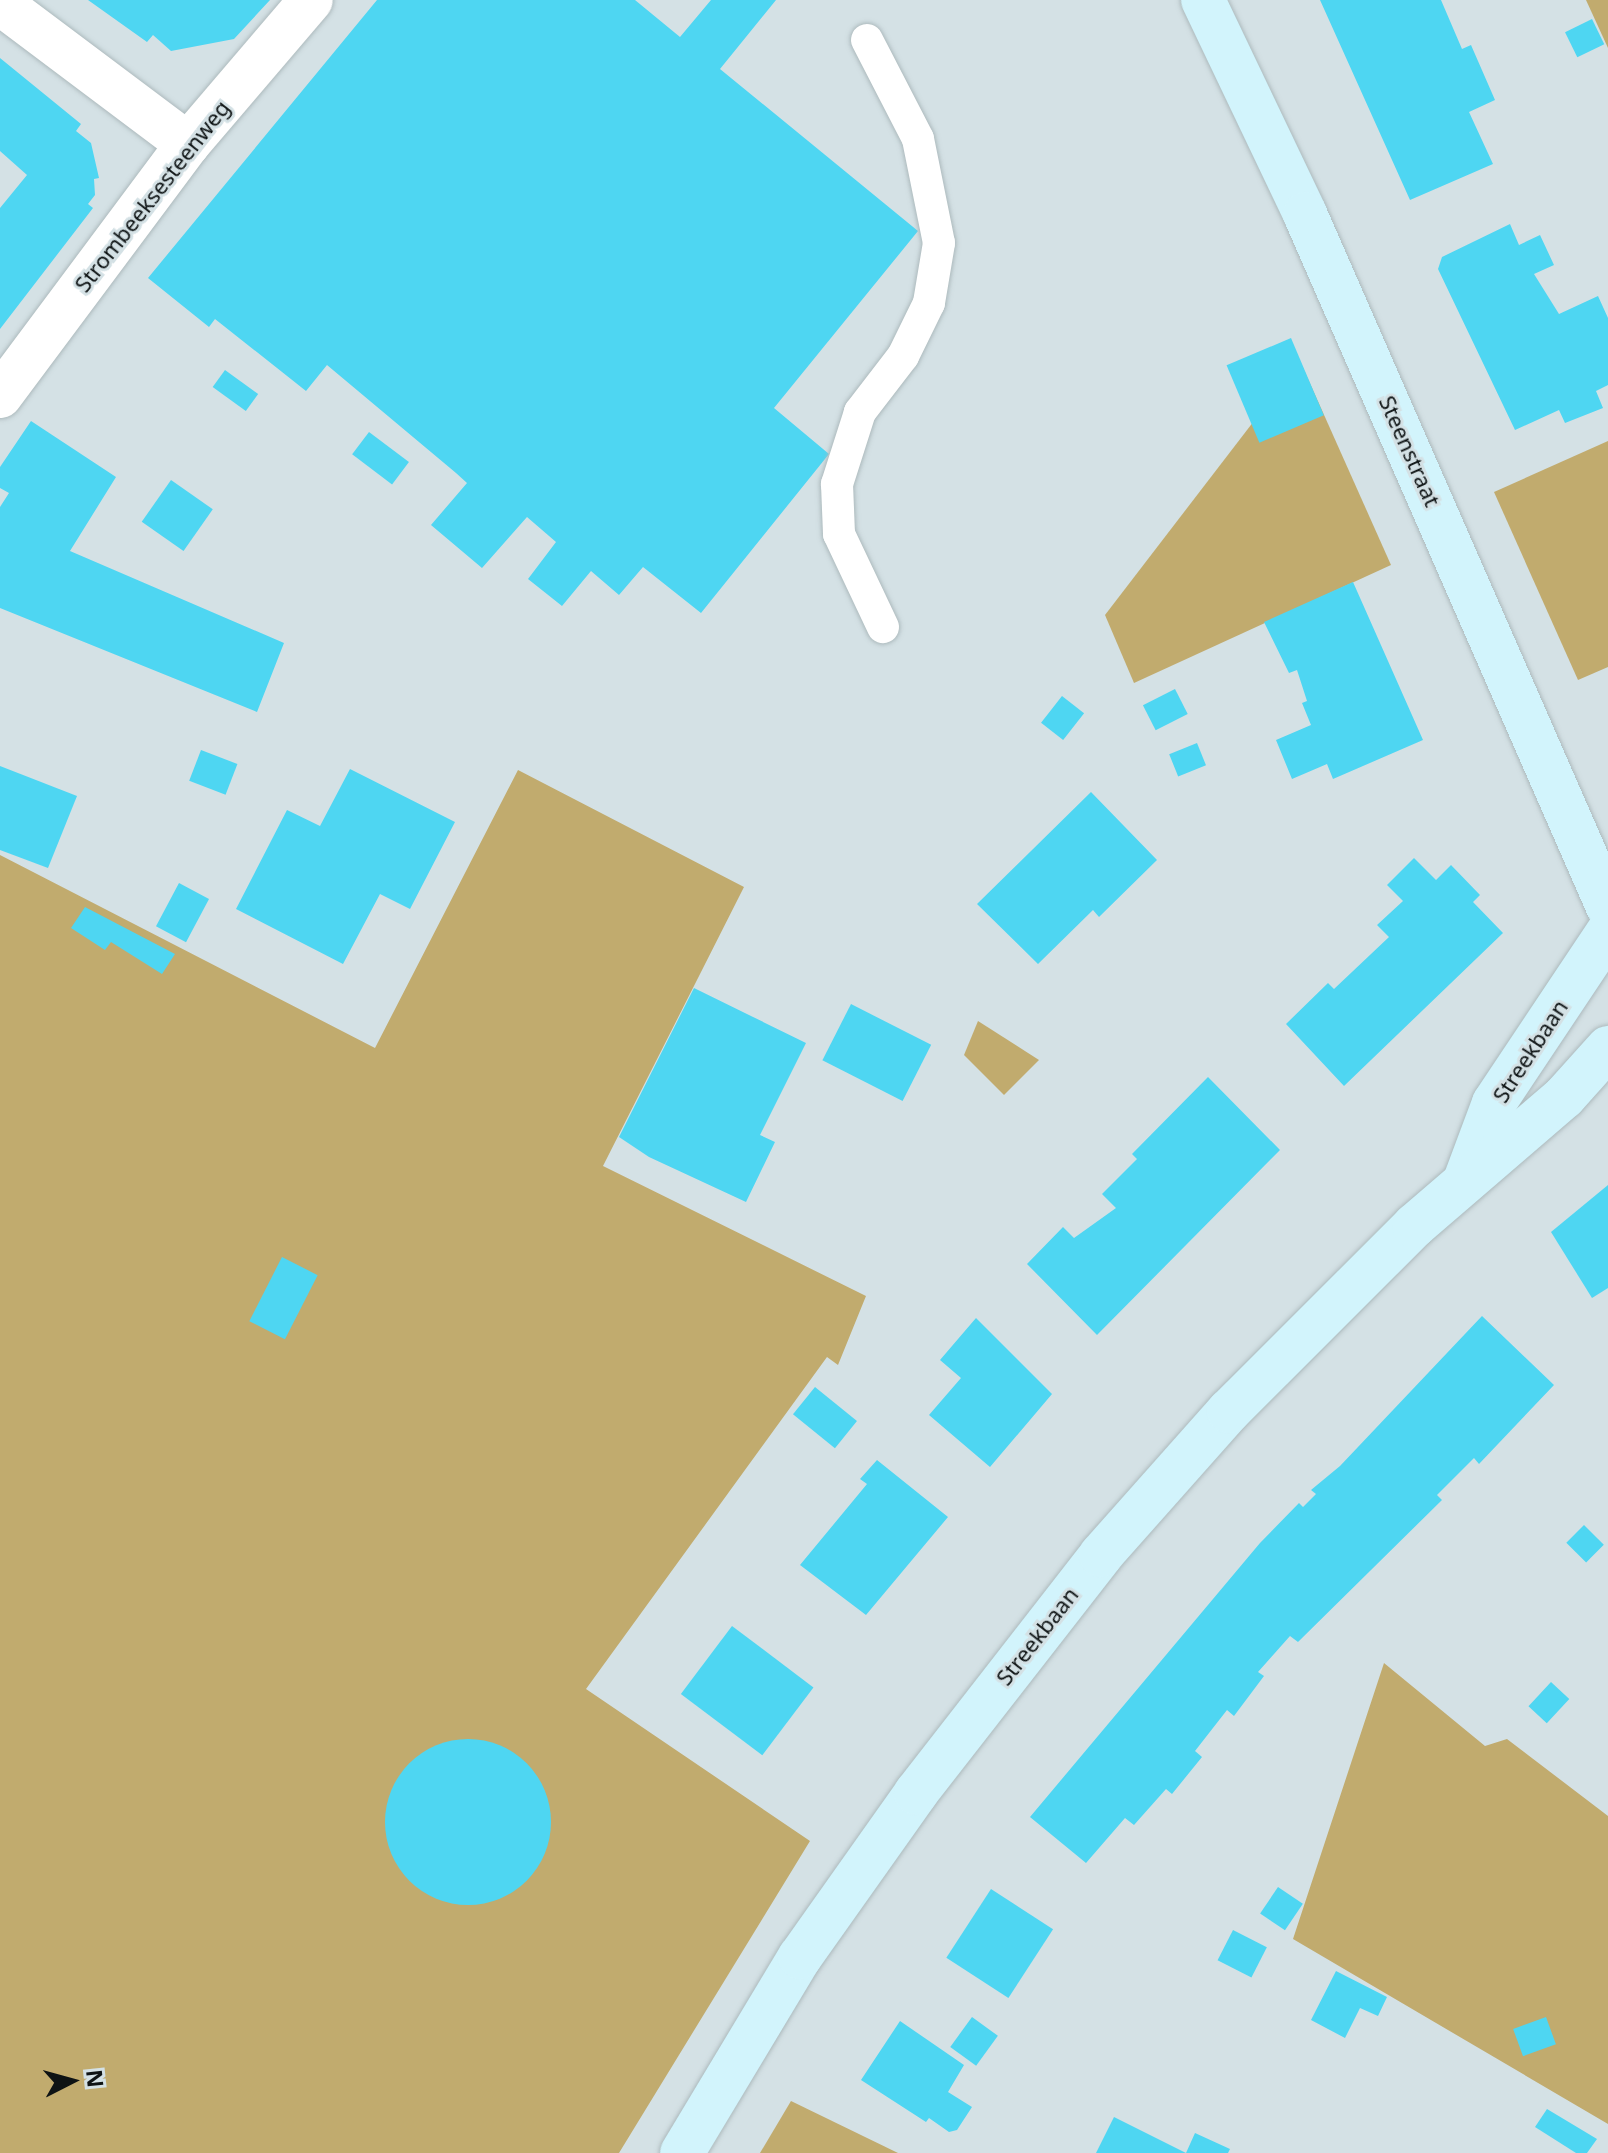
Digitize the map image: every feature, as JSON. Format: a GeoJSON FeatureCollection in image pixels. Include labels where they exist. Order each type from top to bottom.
{"type":"FeatureCollection","features":[{"type":"Feature","properties":{"kind":"street","name":"Strombeeksesteenweg"},"geometry":{"type":"LineString","coordinates":[[0,396],[188,144],[311,0]]}},
{"type":"Feature","properties":{"kind":"street","name":"Steenstraat"},"geometry":{"type":"LineString","coordinates":[[1203,0],[1312,229],[1608,907]]}},
{"type":"Feature","properties":{"kind":"street"},"geometry":{"type":"LineString","coordinates":[[0,3],[188,144]]}},
{"type":"Feature","properties":{"kind":"street","name":"Streekbaan"},"geometry":{"type":"LineString","coordinates":[[1466,1178],[1494,1103],[1608,932]]}},
{"type":"Feature","properties":{"kind":"street","name":"Streekbaan"},"geometry":{"type":"LineString","coordinates":[[682,2153],[800,1957],[916,1793],[1101,1555],[1229,1411],[1466,1178],[1564,1097],[1608,1048]]}},
{"type":"Feature","properties":{"kind":"lane"},"geometry":{"type":"LineString","coordinates":[[867,40],[918,139],[939,243],[929,303],[903,356],[860,412],[837,484],[839,534],[883,627]]}},
{"type":"Feature","properties":{"kind":"shaded area"},"geometry":{"type":"Polygon","coordinates":[[[1586,0],[1608,0],[1608,48],[1586,0]]]}},
{"type":"Feature","properties":{"kind":"shaded area"},"geometry":{"type":"Polygon","coordinates":[[[1300,361],[1391,565],[1134,683],[1105,615],[1300,361]]]}},
{"type":"Feature","properties":{"kind":"shaded area"},"geometry":{"type":"Polygon","coordinates":[[[1608,441],[1608,667],[1578,680],[1494,492],[1608,441]]]}},
{"type":"Feature","properties":{"kind":"shaded area"},"geometry":{"type":"Polygon","coordinates":[[[518,770],[744,887],[603,1166],[866,1296],[838,1365],[827,1357],[586,1689],[810,1841],[619,2153],[0,2153],[0,855],[375,1048],[518,770]]]}},
{"type":"Feature","properties":{"kind":"shaded area"},"geometry":{"type":"Polygon","coordinates":[[[978,1021],[1039,1060],[1004,1095],[964,1055],[978,1021]]]}},
{"type":"Feature","properties":{"kind":"shaded area"},"geometry":{"type":"Polygon","coordinates":[[[1384,1663],[1485,1746],[1507,1739],[1608,1816],[1608,2124],[1293,1939],[1384,1663]]]}},
{"type":"Feature","properties":{"kind":"shaded area"},"geometry":{"type":"Polygon","coordinates":[[[791,2101],[898,2153],[760,2153],[791,2101]]]}},
{"type":"Feature","properties":{"kind":"building"},"geometry":{"type":"Polygon","coordinates":[[[88,0],[270,0],[234,39],[171,51],[153,35],[147,42],[88,0]]]}},
{"type":"Feature","properties":{"kind":"building"},"geometry":{"type":"Polygon","coordinates":[[[377,0],[635,0],[680,37],[711,0],[776,0],[720,69],[918,231],[774,408],[829,454],[701,613],[643,567],[619,595],[591,571],[562,606],[528,579],[556,542],[527,517],[482,568],[431,525],[467,483],[456,473],[327,365],[306,391],[215,319],[209,327],[148,278],[377,0]]]}},
{"type":"Feature","properties":{"kind":"building"},"geometry":{"type":"Polygon","coordinates":[[[1320,0],[1441,0],[1462,49],[1471,45],[1495,100],[1469,112],[1493,164],[1410,200],[1320,0]]]}},
{"type":"Feature","properties":{"kind":"building"},"geometry":{"type":"Polygon","coordinates":[[[1592,19],[1604,44],[1577,57],[1565,32],[1592,19]]]}},
{"type":"Feature","properties":{"kind":"building"},"geometry":{"type":"Polygon","coordinates":[[[0,58],[81,124],[76,131],[91,143],[99,178],[94,179],[95,195],[88,204],[93,208],[0,329],[0,208],[27,175],[0,151],[0,58]]]}},
{"type":"Feature","properties":{"kind":"building"},"geometry":{"type":"Polygon","coordinates":[[[1510,224],[1519,245],[1540,235],[1554,265],[1534,274],[1559,314],[1598,296],[1608,318],[1608,385],[1596,391],[1603,408],[1565,423],[1559,410],[1515,430],[1438,269],[1442,257],[1510,224]]]}},
{"type":"Feature","properties":{"kind":"building"},"geometry":{"type":"Polygon","coordinates":[[[1291,338],[1324,415],[1259,443],[1227,365],[1291,338]]]}},
{"type":"Feature","properties":{"kind":"building"},"geometry":{"type":"Polygon","coordinates":[[[225,370],[258,394],[246,411],[213,387],[225,370]]]}},
{"type":"Feature","properties":{"kind":"building"},"geometry":{"type":"Polygon","coordinates":[[[31,421],[116,477],[70,551],[284,643],[257,712],[0,608],[0,507],[9,493],[0,488],[0,467],[31,421]]]}},
{"type":"Feature","properties":{"kind":"building"},"geometry":{"type":"Polygon","coordinates":[[[369,432],[409,462],[392,484],[352,454],[369,432]]]}},
{"type":"Feature","properties":{"kind":"building"},"geometry":{"type":"Polygon","coordinates":[[[171,480],[213,509],[184,551],[142,522],[171,480]]]}},
{"type":"Feature","properties":{"kind":"building"},"geometry":{"type":"Polygon","coordinates":[[[1353,582],[1423,740],[1333,779],[1327,764],[1292,779],[1276,740],[1311,725],[1302,703],[1307,701],[1297,670],[1289,673],[1264,622],[1353,582]]]}},
{"type":"Feature","properties":{"kind":"building"},"geometry":{"type":"Polygon","coordinates":[[[1175,689],[1188,714],[1156,730],[1143,705],[1175,689]]]}},
{"type":"Feature","properties":{"kind":"building"},"geometry":{"type":"Polygon","coordinates":[[[1062,696],[1084,713],[1063,740],[1041,723],[1062,696]]]}},
{"type":"Feature","properties":{"kind":"building"},"geometry":{"type":"Polygon","coordinates":[[[1197,743],[1206,765],[1178,776],[1169,754],[1197,743]]]}},
{"type":"Feature","properties":{"kind":"building"},"geometry":{"type":"Polygon","coordinates":[[[201,750],[237,764],[226,795],[189,781],[201,750]]]}},
{"type":"Feature","properties":{"kind":"building"},"geometry":{"type":"Polygon","coordinates":[[[0,766],[77,796],[48,868],[0,850],[0,766]]]}},
{"type":"Feature","properties":{"kind":"building"},"geometry":{"type":"Polygon","coordinates":[[[350,769],[455,822],[410,909],[380,894],[343,964],[236,909],[287,810],[320,826],[350,769]]]}},
{"type":"Feature","properties":{"kind":"building"},"geometry":{"type":"Polygon","coordinates":[[[1091,792],[1157,860],[1099,917],[1093,910],[1038,964],[977,904],[1091,792]]]}},
{"type":"Feature","properties":{"kind":"building"},"geometry":{"type":"Polygon","coordinates":[[[1414,858],[1436,880],[1451,865],[1480,895],[1473,902],[1503,933],[1344,1086],[1286,1024],[1328,983],[1334,989],[1389,937],[1377,925],[1403,901],[1387,885],[1414,858]]]}},
{"type":"Feature","properties":{"kind":"building"},"geometry":{"type":"Polygon","coordinates":[[[179,883],[209,899],[186,942],[156,926],[179,883]]]}},
{"type":"Feature","properties":{"kind":"building"},"geometry":{"type":"Polygon","coordinates":[[[85,907],[175,954],[162,974],[111,942],[105,950],[71,928],[85,907]]]}},
{"type":"Feature","properties":{"kind":"building"},"geometry":{"type":"Polygon","coordinates":[[[694,988],[806,1043],[760,1135],[775,1142],[746,1202],[649,1157],[619,1137],[694,988]]]}},
{"type":"Feature","properties":{"kind":"building"},"geometry":{"type":"Polygon","coordinates":[[[851,1004],[931,1045],[903,1101],[822,1060],[851,1004]]]}},
{"type":"Feature","properties":{"kind":"building"},"geometry":{"type":"Polygon","coordinates":[[[1208,1077],[1280,1150],[1097,1335],[1027,1264],[1063,1227],[1074,1238],[1116,1208],[1102,1194],[1137,1159],[1132,1154],[1208,1077]]]}},
{"type":"Feature","properties":{"kind":"building"},"geometry":{"type":"Polygon","coordinates":[[[1608,1185],[1608,1288],[1592,1298],[1551,1232],[1608,1185]]]}},
{"type":"Feature","properties":{"kind":"building"},"geometry":{"type":"Polygon","coordinates":[[[282,1257],[318,1275],[285,1339],[249,1321],[282,1257]]]}},
{"type":"Feature","properties":{"kind":"building"},"geometry":{"type":"Polygon","coordinates":[[[1482,1316],[1554,1385],[1479,1464],[1474,1458],[1437,1495],[1442,1500],[1298,1642],[1290,1636],[1258,1672],[1264,1676],[1234,1716],[1227,1710],[1195,1751],[1202,1757],[1172,1794],[1166,1789],[1134,1825],[1125,1818],[1086,1863],[1030,1817],[1260,1543],[1299,1503],[1303,1507],[1316,1494],[1311,1490],[1340,1466],[1482,1316]]]}},
{"type":"Feature","properties":{"kind":"building"},"geometry":{"type":"Polygon","coordinates":[[[976,1318],[1052,1394],[990,1467],[929,1415],[961,1378],[940,1360],[976,1318]]]}},
{"type":"Feature","properties":{"kind":"building"},"geometry":{"type":"Polygon","coordinates":[[[815,1387],[857,1421],[835,1448],[793,1414],[815,1387]]]}},
{"type":"Feature","properties":{"kind":"building"},"geometry":{"type":"Polygon","coordinates":[[[877,1460],[948,1517],[866,1615],[800,1565],[867,1484],[860,1479],[877,1460]]]}},
{"type":"Feature","properties":{"kind":"building"},"geometry":{"type":"Polygon","coordinates":[[[1584,1525],[1604,1545],[1586,1562],[1566,1543],[1584,1525]]]}},
{"type":"Feature","properties":{"kind":"building"},"geometry":{"type":"Polygon","coordinates":[[[732,1626],[813,1687],[762,1755],[681,1694],[732,1626]]]}},
{"type":"Feature","properties":{"kind":"building"},"geometry":{"type":"Polygon","coordinates":[[[1551,1682],[1569,1699],[1547,1723],[1528,1706],[1551,1682]]]}},
{"type":"Feature","properties":{"kind":"building"},"geometry":{"type":"Polygon","coordinates":[[[468,1739],[500,1746],[526,1764],[544,1790],[551,1822],[544,1854],[526,1880],[500,1898],[468,1905],[436,1898],[410,1880],[392,1854],[385,1822],[392,1790],[410,1764],[436,1746],[468,1739]]]}},
{"type":"Feature","properties":{"kind":"building"},"geometry":{"type":"Polygon","coordinates":[[[1278,1887],[1303,1904],[1285,1930],[1260,1914],[1278,1887]]]}},
{"type":"Feature","properties":{"kind":"building"},"geometry":{"type":"Polygon","coordinates":[[[991,1889],[1053,1929],[1008,1998],[946,1958],[991,1889]]]}},
{"type":"Feature","properties":{"kind":"building"},"geometry":{"type":"Polygon","coordinates":[[[1233,1930],[1267,1947],[1251,1978],[1218,1960],[1233,1930]]]}},
{"type":"Feature","properties":{"kind":"building"},"geometry":{"type":"Polygon","coordinates":[[[1336,1971],[1387,1997],[1378,2016],[1360,2008],[1345,2038],[1311,2020],[1336,1971]]]}},
{"type":"Feature","properties":{"kind":"building"},"geometry":{"type":"Polygon","coordinates":[[[972,2017],[998,2036],[976,2066],[950,2047],[972,2017]]]}},
{"type":"Feature","properties":{"kind":"building"},"geometry":{"type":"Polygon","coordinates":[[[1546,2017],[1556,2044],[1523,2056],[1513,2029],[1546,2017]]]}},
{"type":"Feature","properties":{"kind":"building"},"geometry":{"type":"Polygon","coordinates":[[[900,2021],[964,2065],[948,2092],[972,2107],[957,2130],[949,2132],[929,2118],[926,2122],[861,2080],[900,2021]]]}},
{"type":"Feature","properties":{"kind":"building"},"geometry":{"type":"Polygon","coordinates":[[[1547,2109],[1597,2139],[1587,2153],[1576,2153],[1535,2127],[1547,2109]]]}},
{"type":"Feature","properties":{"kind":"building"},"geometry":{"type":"Polygon","coordinates":[[[1114,2117],[1186,2153],[1096,2153],[1114,2117]]]}},
{"type":"Feature","properties":{"kind":"building"},"geometry":{"type":"Polygon","coordinates":[[[1195,2133],[1230,2149],[1228,2153],[1186,2153],[1195,2133]]]}}]}
